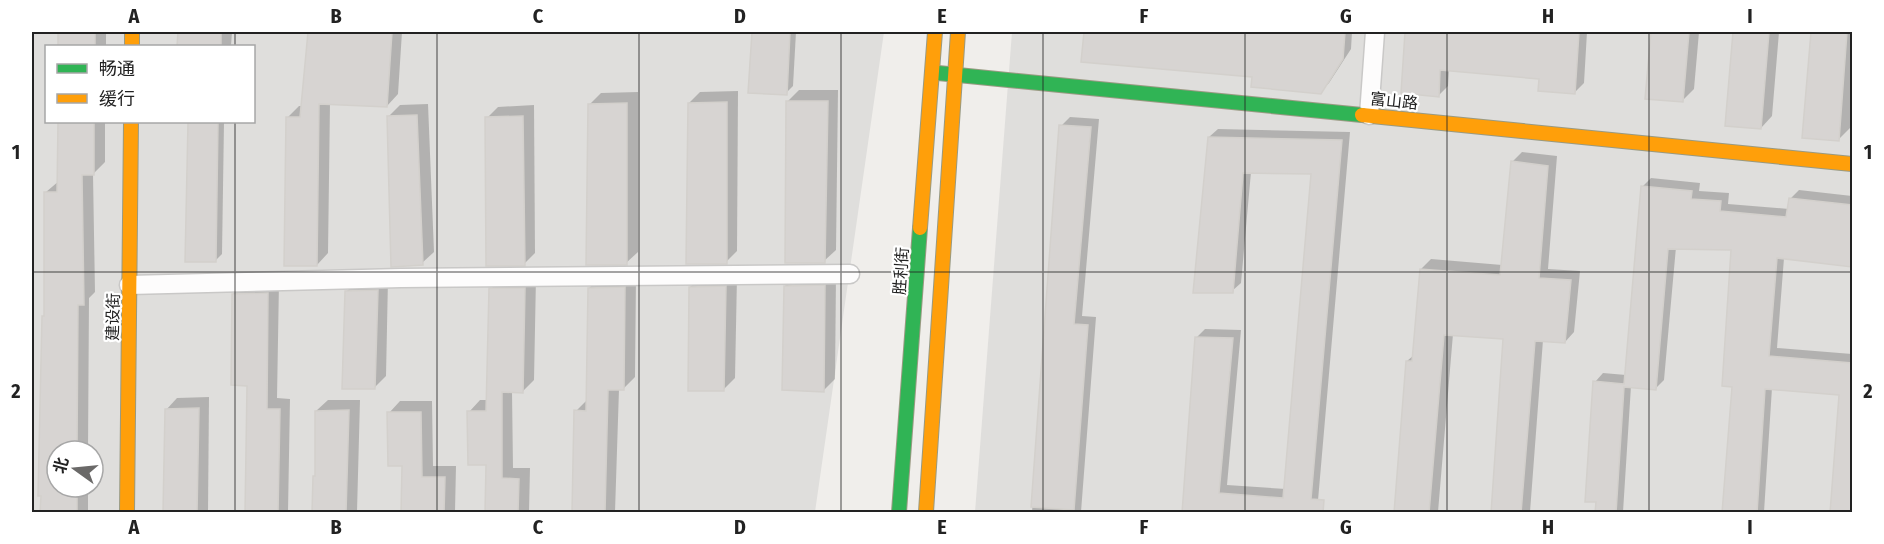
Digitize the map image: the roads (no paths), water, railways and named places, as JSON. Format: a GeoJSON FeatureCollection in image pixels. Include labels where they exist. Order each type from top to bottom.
{"type":"FeatureCollection","features":[{"type":"Feature","properties":{"kind":"street","name":"胜利街"},"geometry":{"type":"LineString","coordinates":[[900,513],[935,32]]}},
{"type":"Feature","properties":{"kind":"street"},"geometry":{"type":"LineString","coordinates":[[926,513],[958,32]]}},
{"type":"Feature","properties":{"kind":"street"},"geometry":{"type":"LineString","coordinates":[[1369,115],[1375,32]]}},
{"type":"Feature","properties":{"kind":"street","name":"富山路"},"geometry":{"type":"LineString","coordinates":[[932,72],[1852,164]]}},
{"type":"Feature","properties":{"kind":"street","name":"建设街"},"geometry":{"type":"LineString","coordinates":[[127,513],[131,123]]}},
{"type":"Feature","properties":{"kind":"street"},"geometry":{"type":"LineString","coordinates":[[129,285],[401,278],[850,274]]}}]}
